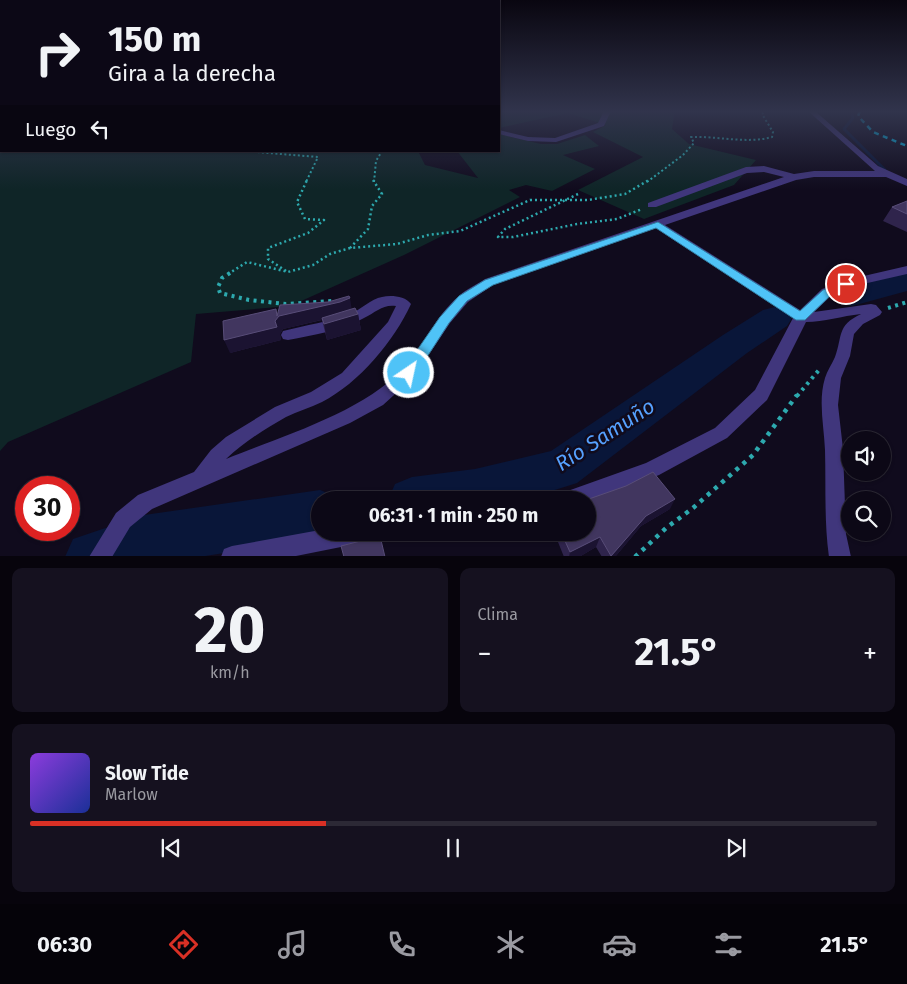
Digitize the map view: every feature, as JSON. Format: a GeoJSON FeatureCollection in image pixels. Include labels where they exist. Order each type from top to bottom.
{"type":"FeatureCollection","features":[{"type":"Feature","properties":{"kind":"street"},"geometry":{"type":"LineString","coordinates":[[519,137],[556,140],[565,137]]}},
{"type":"Feature","properties":{"kind":"street"},"geometry":{"type":"LineString","coordinates":[[840,137],[866,161],[885,174],[907,183]]}},
{"type":"Feature","properties":{"kind":"street"},"geometry":{"type":"LineString","coordinates":[[652,205],[746,170],[764,169],[794,177]]}},
{"type":"Feature","properties":{"kind":"street"},"geometry":{"type":"LineString","coordinates":[[100,556],[123,520],[145,502],[344,418],[377,400],[409,373],[445,320],[463,299],[489,282],[794,177],[814,174],[885,174]]}},
{"type":"Feature","properties":{"kind":"street"},"geometry":{"type":"LineString","coordinates":[[658,225],[801,317],[822,317],[864,308],[872,308],[876,312],[858,321],[847,334],[842,356],[832,378],[830,404],[834,449],[836,534],[840,556]]}},
{"type":"Feature","properties":{"kind":"street"},"geometry":{"type":"LineString","coordinates":[[592,491],[652,469],[721,433],[761,395],[801,317],[827,292],[846,284],[907,270]]}},
{"type":"Feature","properties":{"kind":"street"},"geometry":{"type":"LineString","coordinates":[[201,478],[217,456],[232,442],[280,412],[317,397],[348,376],[394,325],[404,304],[383,301],[358,316],[326,327],[288,335]]}},
{"type":"Feature","properties":{"kind":"street"},"geometry":{"type":"LineString","coordinates":[[232,556],[316,541]]}},
{"type":"Feature","properties":{"kind":"path"},"geometry":{"type":"LineString","coordinates":[[333,301],[286,304],[249,300],[220,293],[218,286],[222,278],[247,262],[288,272],[313,264],[330,254],[350,248],[397,244],[428,235],[460,232],[530,200],[588,200],[625,194],[648,181],[684,155],[694,143],[692,137]]}},
{"type":"Feature","properties":{"kind":"path"},"geometry":{"type":"LineString","coordinates":[[719,137],[757,142],[771,137]]}},
{"type":"Feature","properties":{"kind":"path"},"geometry":{"type":"LineString","coordinates":[[256,152],[318,157],[297,202],[305,218],[324,220],[308,233],[268,248],[268,259],[288,272]]}},
{"type":"Feature","properties":{"kind":"path"},"geometry":{"type":"LineString","coordinates":[[350,248],[368,229],[372,206],[382,194],[381,189],[373,180],[376,161],[381,152]]}},
{"type":"Feature","properties":{"kind":"path"},"geometry":{"type":"LineString","coordinates":[[578,194],[505,229],[498,237],[513,237],[577,224],[617,219],[652,205]]}},
{"type":"Feature","properties":{"kind":"path"},"geometry":{"type":"LineString","coordinates":[[876,312],[907,302]]}},
{"type":"Feature","properties":{"kind":"path"},"geometry":{"type":"LineString","coordinates":[[635,556],[753,455],[805,385],[822,367]]}},
{"type":"Feature","properties":{"kind":"green space"},"geometry":{"type":"Polygon","coordinates":[[[500,137],[511,137],[541,144],[557,144],[579,137],[587,137],[599,146],[563,155],[595,169],[552,191],[526,185],[509,190],[520,197],[404,255],[290,306],[196,314],[191,362],[8,442],[0,451],[0,152],[418,152],[425,165],[478,178],[458,152],[500,152],[500,137]]]}},
{"type":"Feature","properties":{"kind":"green space"},"geometry":{"type":"Polygon","coordinates":[[[603,137],[681,137],[689,144],[756,160],[734,185],[644,219],[578,190],[643,157],[603,137]]]}},
{"type":"Feature","properties":{"kind":"building"},"geometry":{"type":"Polygon","coordinates":[[[907,201],[907,214],[892,207],[907,201]]]}},
{"type":"Feature","properties":{"kind":"building"},"geometry":{"type":"Polygon","coordinates":[[[349,296],[350,298],[340,302],[279,316],[275,321],[277,327],[224,340],[223,321],[276,309],[277,316],[280,305],[328,302],[349,296]]]}},
{"type":"Feature","properties":{"kind":"building"},"geometry":{"type":"Polygon","coordinates":[[[355,308],[358,314],[324,324],[322,318],[355,308]]]}},
{"type":"Feature","properties":{"kind":"building"},"geometry":{"type":"Polygon","coordinates":[[[653,472],[675,499],[646,516],[611,556],[600,537],[596,539],[596,496],[626,486],[653,472]]]}},
{"type":"Feature","properties":{"kind":"building"},"geometry":{"type":"Polygon","coordinates":[[[360,541],[381,541],[385,556],[344,556],[341,546],[360,541]]]}},
{"type":"Feature","properties":{"kind":"building"},"geometry":{"type":"Polygon","coordinates":[[[565,541],[592,541],[570,552],[565,541]]]}},
{"type":"Feature","properties":{"kind":"waterway"},"geometry":{"type":"LineString","coordinates":[[852,137],[885,170]]}},
{"type":"Feature","properties":{"kind":"waterway","name":"Río Samuño"},"geometry":{"type":"LineString","coordinates":[[852,296],[907,282]]}},
{"type":"Feature","properties":{"kind":"waterway","name":"Río Samuño"},"geometry":{"type":"LineString","coordinates":[[475,491],[561,469],[735,344],[775,318]]}},
{"type":"Feature","properties":{"kind":"waterway","name":"Río Samuño"},"geometry":{"type":"LineString","coordinates":[[94,556],[144,540],[311,515]]}},
{"type":"Feature","properties":{"kind":"railway"},"geometry":{"type":"LineString","coordinates":[[885,137],[907,146]]}},
{"type":"Feature","properties":{"kind":"route"},"geometry":{"type":"LineString","coordinates":[[409,373],[445,320],[463,299],[489,282],[658,225],[801,317],[817,304],[827,292],[846,284]]}}]}
